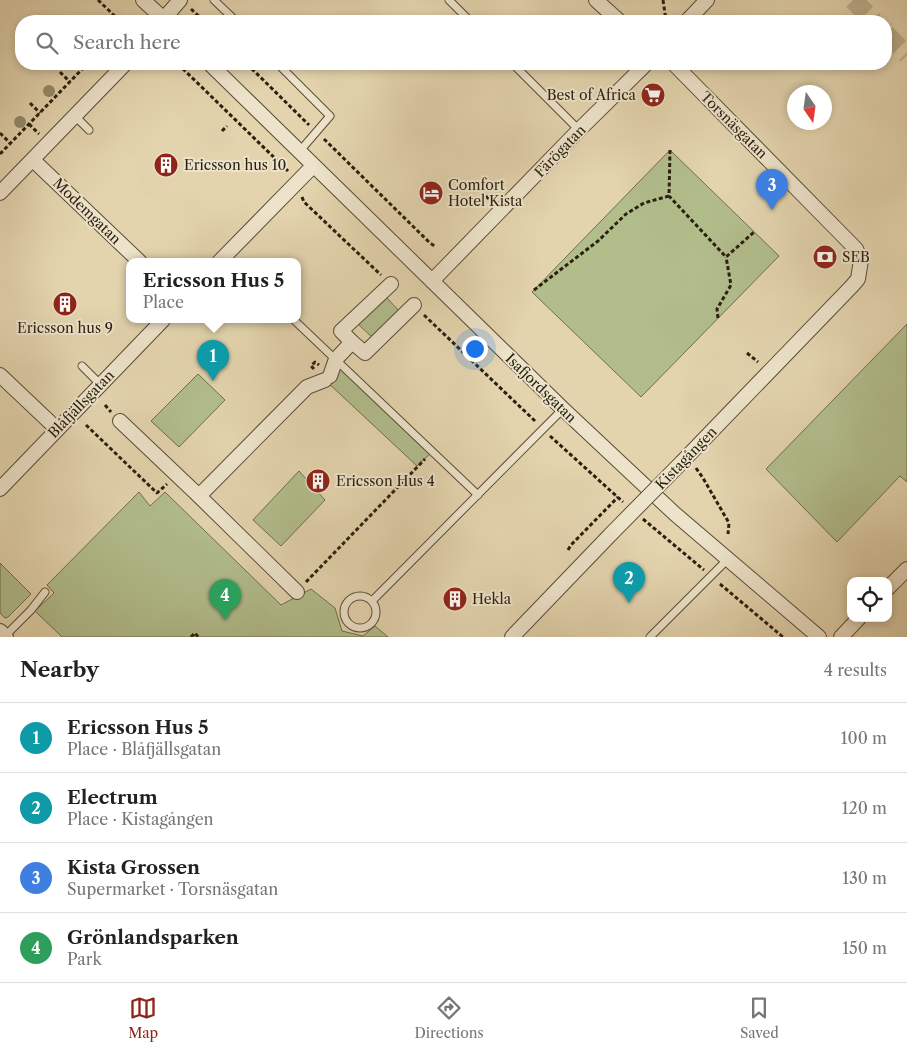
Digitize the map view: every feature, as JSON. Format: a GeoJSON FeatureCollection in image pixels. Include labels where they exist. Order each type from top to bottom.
{"type":"FeatureCollection","features":[{"type":"Feature","properties":{"kind":"street"},"geometry":{"type":"LineString","coordinates":[[144,0],[159,15]]}},
{"type":"Feature","properties":{"kind":"street"},"geometry":{"type":"LineString","coordinates":[[168,15],[180,0]]}},
{"type":"Feature","properties":{"kind":"street"},"geometry":{"type":"LineString","coordinates":[[596,0],[612,15]]}},
{"type":"Feature","properties":{"kind":"street"},"geometry":{"type":"LineString","coordinates":[[692,15],[707,0]]}},
{"type":"Feature","properties":{"kind":"street"},"geometry":{"type":"LineString","coordinates":[[0,193],[119,70]]}},
{"type":"Feature","properties":{"kind":"street","name":"Isafjordsgatan"},"geometry":{"type":"LineString","coordinates":[[216,70],[563,409],[674,514],[819,637]]}},
{"type":"Feature","properties":{"kind":"street","name":"Färögatan"},"geometry":{"type":"LineString","coordinates":[[432,281],[640,70]]}},
{"type":"Feature","properties":{"kind":"street","name":"Torsnäsgatan"},"geometry":{"type":"LineString","coordinates":[[680,70],[856,249],[861,260],[858,279]]}},
{"type":"Feature","properties":{"kind":"street","name":"Modemgatan"},"geometry":{"type":"LineString","coordinates":[[33,160],[136,258]]}},
{"type":"Feature","properties":{"kind":"street"},"geometry":{"type":"LineString","coordinates":[[228,258],[313,166]]}},
{"type":"Feature","properties":{"kind":"street","name":"Kistagången"},"geometry":{"type":"LineString","coordinates":[[512,637],[858,279]]}},
{"type":"Feature","properties":{"kind":"street"},"geometry":{"type":"LineString","coordinates":[[391,284],[341,331],[352,342],[365,353],[414,306]]}},
{"type":"Feature","properties":{"kind":"street","name":"Blåfjällsgatan"},"geometry":{"type":"LineString","coordinates":[[0,489],[160,323]]}},
{"type":"Feature","properties":{"kind":"street"},"geometry":{"type":"LineString","coordinates":[[199,496],[307,387],[328,378],[336,359],[352,342]]}},
{"type":"Feature","properties":{"kind":"street"},"geometry":{"type":"LineString","coordinates":[[0,375],[57,429]]}},
{"type":"Feature","properties":{"kind":"street"},"geometry":{"type":"LineString","coordinates":[[120,421],[297,592]]}},
{"type":"Feature","properties":{"kind":"street"},"geometry":{"type":"LineString","coordinates":[[892,584],[907,569]]}},
{"type":"Feature","properties":{"kind":"street"},"geometry":{"type":"LineString","coordinates":[[840,637],[855,622]]}},
{"type":"Feature","properties":{"kind":"lane"},"geometry":{"type":"LineString","coordinates":[[214,0],[230,15]]}},
{"type":"Feature","properties":{"kind":"lane"},"geometry":{"type":"LineString","coordinates":[[449,0],[464,15]]}},
{"type":"Feature","properties":{"kind":"lane"},"geometry":{"type":"LineString","coordinates":[[284,70],[330,116],[299,152]]}},
{"type":"Feature","properties":{"kind":"lane"},"geometry":{"type":"LineString","coordinates":[[519,70],[579,130]]}},
{"type":"Feature","properties":{"kind":"lane"},"geometry":{"type":"LineString","coordinates":[[75,116],[89,130]]}},
{"type":"Feature","properties":{"kind":"lane"},"geometry":{"type":"LineString","coordinates":[[297,323],[478,495]]}},
{"type":"Feature","properties":{"kind":"lane"},"geometry":{"type":"LineString","coordinates":[[82,366],[100,384]]}},
{"type":"Feature","properties":{"kind":"lane"},"geometry":{"type":"LineString","coordinates":[[372,601],[563,409]]}},
{"type":"Feature","properties":{"kind":"lane"},"geometry":{"type":"LineString","coordinates":[[650,637],[728,559]]}},
{"type":"Feature","properties":{"kind":"lane"},"geometry":{"type":"LineString","coordinates":[[4,635],[31,610],[45,592]]}},
{"type":"Feature","properties":{"kind":"lane"},"geometry":{"type":"LineString","coordinates":[[363,596],[372,601],[376,611],[373,622],[364,628],[358,628],[348,623],[343,614],[348,600],[363,596]]}},
{"type":"Feature","properties":{"kind":"path"},"geometry":{"type":"LineString","coordinates":[[98,0],[114,15]]}},
{"type":"Feature","properties":{"kind":"path"},"geometry":{"type":"LineString","coordinates":[[663,0],[665,15]]}},
{"type":"Feature","properties":{"kind":"path"},"geometry":{"type":"LineString","coordinates":[[0,154],[81,70]]}},
{"type":"Feature","properties":{"kind":"path"},"geometry":{"type":"LineString","coordinates":[[184,70],[288,171],[304,202]]}},
{"type":"Feature","properties":{"kind":"path"},"geometry":{"type":"LineString","coordinates":[[253,70],[436,247]]}},
{"type":"Feature","properties":{"kind":"path"},"geometry":{"type":"LineString","coordinates":[[60,72],[70,82]]}},
{"type":"Feature","properties":{"kind":"path"},"geometry":{"type":"LineString","coordinates":[[30,103],[40,113]]}},
{"type":"Feature","properties":{"kind":"path"},"geometry":{"type":"LineString","coordinates":[[29,124],[41,136]]}},
{"type":"Feature","properties":{"kind":"path"},"geometry":{"type":"LineString","coordinates":[[222,131],[227,126]]}},
{"type":"Feature","properties":{"kind":"path"},"geometry":{"type":"LineString","coordinates":[[0,133],[10,143]]}},
{"type":"Feature","properties":{"kind":"path"},"geometry":{"type":"LineString","coordinates":[[670,150],[669,196],[726,257],[731,285],[717,309],[718,318]]}},
{"type":"Feature","properties":{"kind":"path"},"geometry":{"type":"LineString","coordinates":[[534,290],[598,242],[626,214],[644,203],[669,196]]}},
{"type":"Feature","properties":{"kind":"path"},"geometry":{"type":"LineString","coordinates":[[726,257],[754,232]]}},
{"type":"Feature","properties":{"kind":"path"},"geometry":{"type":"LineString","coordinates":[[747,353],[759,364]]}},
{"type":"Feature","properties":{"kind":"path"},"geometry":{"type":"LineString","coordinates":[[86,425],[157,493],[177,475]]}},
{"type":"Feature","properties":{"kind":"path"},"geometry":{"type":"LineString","coordinates":[[297,592],[417,466]]}},
{"type":"Feature","properties":{"kind":"path"},"geometry":{"type":"LineString","coordinates":[[696,468],[729,523],[728,534]]}},
{"type":"Feature","properties":{"kind":"path"},"geometry":{"type":"LineString","coordinates":[[568,550],[570,545],[618,497]]}},
{"type":"Feature","properties":{"kind":"path"},"geometry":{"type":"LineString","coordinates":[[191,637],[195,633],[198,637]]}},
{"type":"Feature","properties":{"kind":"green space"},"geometry":{"type":"Polygon","coordinates":[[[670,150],[779,256],[641,397],[532,292],[670,150]]]}},
{"type":"Feature","properties":{"kind":"green space"},"geometry":{"type":"Polygon","coordinates":[[[385,296],[401,313],[375,340],[357,323],[385,296]]]}},
{"type":"Feature","properties":{"kind":"green space"},"geometry":{"type":"Polygon","coordinates":[[[907,324],[907,482],[900,476],[837,542],[766,469],[907,324]]]}},
{"type":"Feature","properties":{"kind":"green space"},"geometry":{"type":"Polygon","coordinates":[[[336,359],[432,452],[417,466],[325,380],[336,359]]]}},
{"type":"Feature","properties":{"kind":"green space"},"geometry":{"type":"Polygon","coordinates":[[[198,374],[225,400],[179,447],[151,421],[198,374]]]}},
{"type":"Feature","properties":{"kind":"green space"},"geometry":{"type":"Polygon","coordinates":[[[299,471],[325,500],[281,546],[253,520],[299,471]]]}},
{"type":"Feature","properties":{"kind":"green space"},"geometry":{"type":"Polygon","coordinates":[[[139,492],[150,506],[165,492],[281,605],[311,589],[335,608],[342,631],[363,636],[375,626],[388,637],[62,637],[35,611],[54,593],[47,585],[139,492]]]}},
{"type":"Feature","properties":{"kind":"green space"},"geometry":{"type":"Polygon","coordinates":[[[0,563],[31,594],[5,618],[0,613],[0,563]]]}},
{"type":"Feature","properties":{"kind":"tunnel"},"geometry":{"type":"LineString","coordinates":[[853,0],[868,15]]}},
{"type":"Feature","properties":{"kind":"tunnel"},"geometry":{"type":"LineString","coordinates":[[892,40],[907,55]]}},
{"type":"Feature","properties":{"kind":"place","name":"Best of Africa"},"geometry":{"type":"Point","coordinates":[653,95]}},
{"type":"Feature","properties":{"kind":"place","name":"Ericsson hus 10"},"geometry":{"type":"Point","coordinates":[166,165]}},
{"type":"Feature","properties":{"kind":"place","name":"Comfort Hotel Kista"},"geometry":{"type":"Point","coordinates":[431,193]}},
{"type":"Feature","properties":{"kind":"place","name":"Kista Grossen"},"geometry":{"type":"Point","coordinates":[772,210]}},
{"type":"Feature","properties":{"kind":"place","name":"SEB"},"geometry":{"type":"Point","coordinates":[825,257]}},
{"type":"Feature","properties":{"kind":"place","name":"Ericsson hus 9"},"geometry":{"type":"Point","coordinates":[65,304]}},
{"type":"Feature","properties":{"kind":"place","name":"Ericsson Hus 5"},"geometry":{"type":"Point","coordinates":[213,381]}},
{"type":"Feature","properties":{"kind":"place","name":"Ericsson Hus 4"},"geometry":{"type":"Point","coordinates":[318,481]}},
{"type":"Feature","properties":{"kind":"place","name":"Hekla"},"geometry":{"type":"Point","coordinates":[455,599]}},
{"type":"Feature","properties":{"kind":"place","name":"Electrum"},"geometry":{"type":"Point","coordinates":[629,603]}},
{"type":"Feature","properties":{"kind":"place","name":"Grönlandsparken"},"geometry":{"type":"Point","coordinates":[225,620]}}]}
